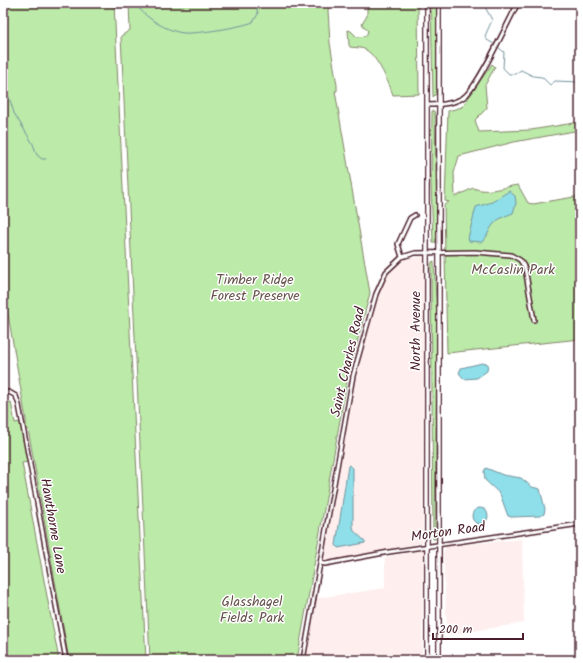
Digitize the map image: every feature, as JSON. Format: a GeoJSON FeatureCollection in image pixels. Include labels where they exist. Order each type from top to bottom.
{"type":"FeatureCollection","features":[{"type":"Feature","properties":{"kind":"main road","name":"North Avenue"},"geometry":{"type":"LineString","coordinates":[[427,3],[427,660]]}},
{"type":"Feature","properties":{"kind":"main road","name":"North Avenue"},"geometry":{"type":"LineString","coordinates":[[439,3],[439,660]]}},
{"type":"Feature","properties":{"kind":"street"},"geometry":{"type":"LineString","coordinates":[[428,105],[439,105],[462,98],[472,89],[518,3]]}},
{"type":"Feature","properties":{"kind":"street"},"geometry":{"type":"LineString","coordinates":[[415,215],[410,218],[398,244],[402,257],[415,253],[428,252],[500,253],[511,255],[520,260],[527,275],[534,320]]}},
{"type":"Feature","properties":{"kind":"street","name":"Saint Charles Road"},"geometry":{"type":"LineString","coordinates":[[303,660],[347,407],[360,352],[380,282],[390,268],[402,257]]}},
{"type":"Feature","properties":{"kind":"street","name":"Hawthorne Lane"},"geometry":{"type":"LineString","coordinates":[[3,393],[9,392],[16,396],[19,405],[66,660]]}},
{"type":"Feature","properties":{"kind":"street","name":"Morton Road"},"geometry":{"type":"LineString","coordinates":[[320,563],[325,564],[580,524]]}},
{"type":"Feature","properties":{"kind":"shaded area"},"geometry":{"type":"Polygon","coordinates":[[[425,256],[423,543],[323,561],[358,367],[377,296],[386,277],[396,265],[405,259],[425,256]]]}},
{"type":"Feature","properties":{"kind":"shaded area"},"geometry":{"type":"Polygon","coordinates":[[[522,539],[524,623],[447,635],[443,552],[447,546],[522,539]]]}},
{"type":"Feature","properties":{"kind":"shaded area"},"geometry":{"type":"Polygon","coordinates":[[[424,550],[422,660],[306,660],[317,598],[385,588],[385,557],[424,550]]]}},
{"type":"Feature","properties":{"kind":"shaded area"},"geometry":{"type":"Polygon","coordinates":[[[523,653],[523,660],[475,660],[523,653]]]}},
{"type":"Feature","properties":{"kind":"green space"},"geometry":{"type":"Polygon","coordinates":[[[3,3],[114,3],[146,660],[69,660],[28,429],[26,429],[26,420],[3,285],[3,3]]]}},
{"type":"Feature","properties":{"kind":"green space","name":"Timber Ridge Forest Preserve"},"geometry":{"type":"Polygon","coordinates":[[[129,3],[330,3],[328,10],[330,43],[337,85],[337,91],[335,91],[370,293],[347,381],[297,660],[150,660],[121,36],[130,30],[129,3]]]}},
{"type":"Feature","properties":{"kind":"green space"},"geometry":{"type":"Polygon","coordinates":[[[418,3],[419,94],[393,95],[382,70],[370,53],[364,49],[350,47],[349,45],[348,30],[357,37],[366,36],[368,31],[362,24],[367,16],[367,8],[372,4],[418,3]]]}},
{"type":"Feature","properties":{"kind":"green space"},"geometry":{"type":"Polygon","coordinates":[[[431,3],[437,3],[437,89],[436,94],[433,97],[431,3]]]}},
{"type":"Feature","properties":{"kind":"green space","name":"McCaslin Park"},"geometry":{"type":"Polygon","coordinates":[[[492,64],[495,67],[485,85],[487,108],[475,120],[479,132],[531,130],[580,122],[580,130],[514,142],[459,156],[454,173],[455,197],[473,188],[479,190],[490,190],[518,185],[528,203],[533,204],[580,196],[580,339],[447,353],[444,205],[449,202],[445,201],[448,111],[462,107],[492,64]]]}},
{"type":"Feature","properties":{"kind":"green space"},"geometry":{"type":"Polygon","coordinates":[[[432,111],[434,111],[435,114],[437,236],[435,243],[433,243],[431,182],[432,111]]]}},
{"type":"Feature","properties":{"kind":"green space"},"geometry":{"type":"Polygon","coordinates":[[[434,261],[437,320],[435,539],[433,539],[431,265],[434,261]]]}},
{"type":"Feature","properties":{"kind":"green space"},"geometry":{"type":"Polygon","coordinates":[[[11,402],[15,423],[20,422],[28,462],[22,463],[59,660],[3,660],[3,403],[11,402]]]}},
{"type":"Feature","properties":{"kind":"water"},"geometry":{"type":"Polygon","coordinates":[[[509,191],[515,196],[516,203],[513,213],[497,221],[491,227],[486,238],[482,242],[469,241],[468,238],[476,207],[492,202],[509,191]]]}},
{"type":"Feature","properties":{"kind":"water"},"geometry":{"type":"Polygon","coordinates":[[[482,363],[488,364],[487,371],[477,378],[464,379],[459,373],[461,368],[482,363]]]}},
{"type":"Feature","properties":{"kind":"water"},"geometry":{"type":"Polygon","coordinates":[[[349,465],[353,468],[353,527],[354,531],[365,541],[365,543],[338,548],[336,545],[349,465]]]}},
{"type":"Feature","properties":{"kind":"water"},"geometry":{"type":"Polygon","coordinates":[[[486,468],[503,475],[521,478],[532,487],[540,489],[545,509],[544,514],[540,516],[508,516],[500,494],[485,480],[484,471],[486,468]]]}},
{"type":"Feature","properties":{"kind":"water"},"geometry":{"type":"Polygon","coordinates":[[[480,508],[486,510],[488,516],[486,522],[480,524],[474,522],[472,516],[474,510],[480,508]]]}},
{"type":"Feature","properties":{"kind":"waterway"},"geometry":{"type":"LineString","coordinates":[[136,3],[144,13],[157,23],[171,30],[184,33],[229,28],[253,22],[258,14],[256,3]]}},
{"type":"Feature","properties":{"kind":"waterway"},"geometry":{"type":"LineString","coordinates":[[483,3],[492,20],[485,36],[487,40],[494,44]]}},
{"type":"Feature","properties":{"kind":"waterway"},"geometry":{"type":"LineString","coordinates":[[498,47],[504,52],[503,68],[509,74],[515,74],[521,70],[533,76],[542,77],[550,85],[555,81],[580,82]]}},
{"type":"Feature","properties":{"kind":"waterway"},"geometry":{"type":"LineString","coordinates":[[3,93],[9,97],[14,113],[33,144],[37,155],[42,159],[46,159]]}},
{"type":"Feature","properties":{"kind":"park label","name":"Glasshagel Fields Park"},"geometry":{"type":"Point","coordinates":[252,610]}}]}
